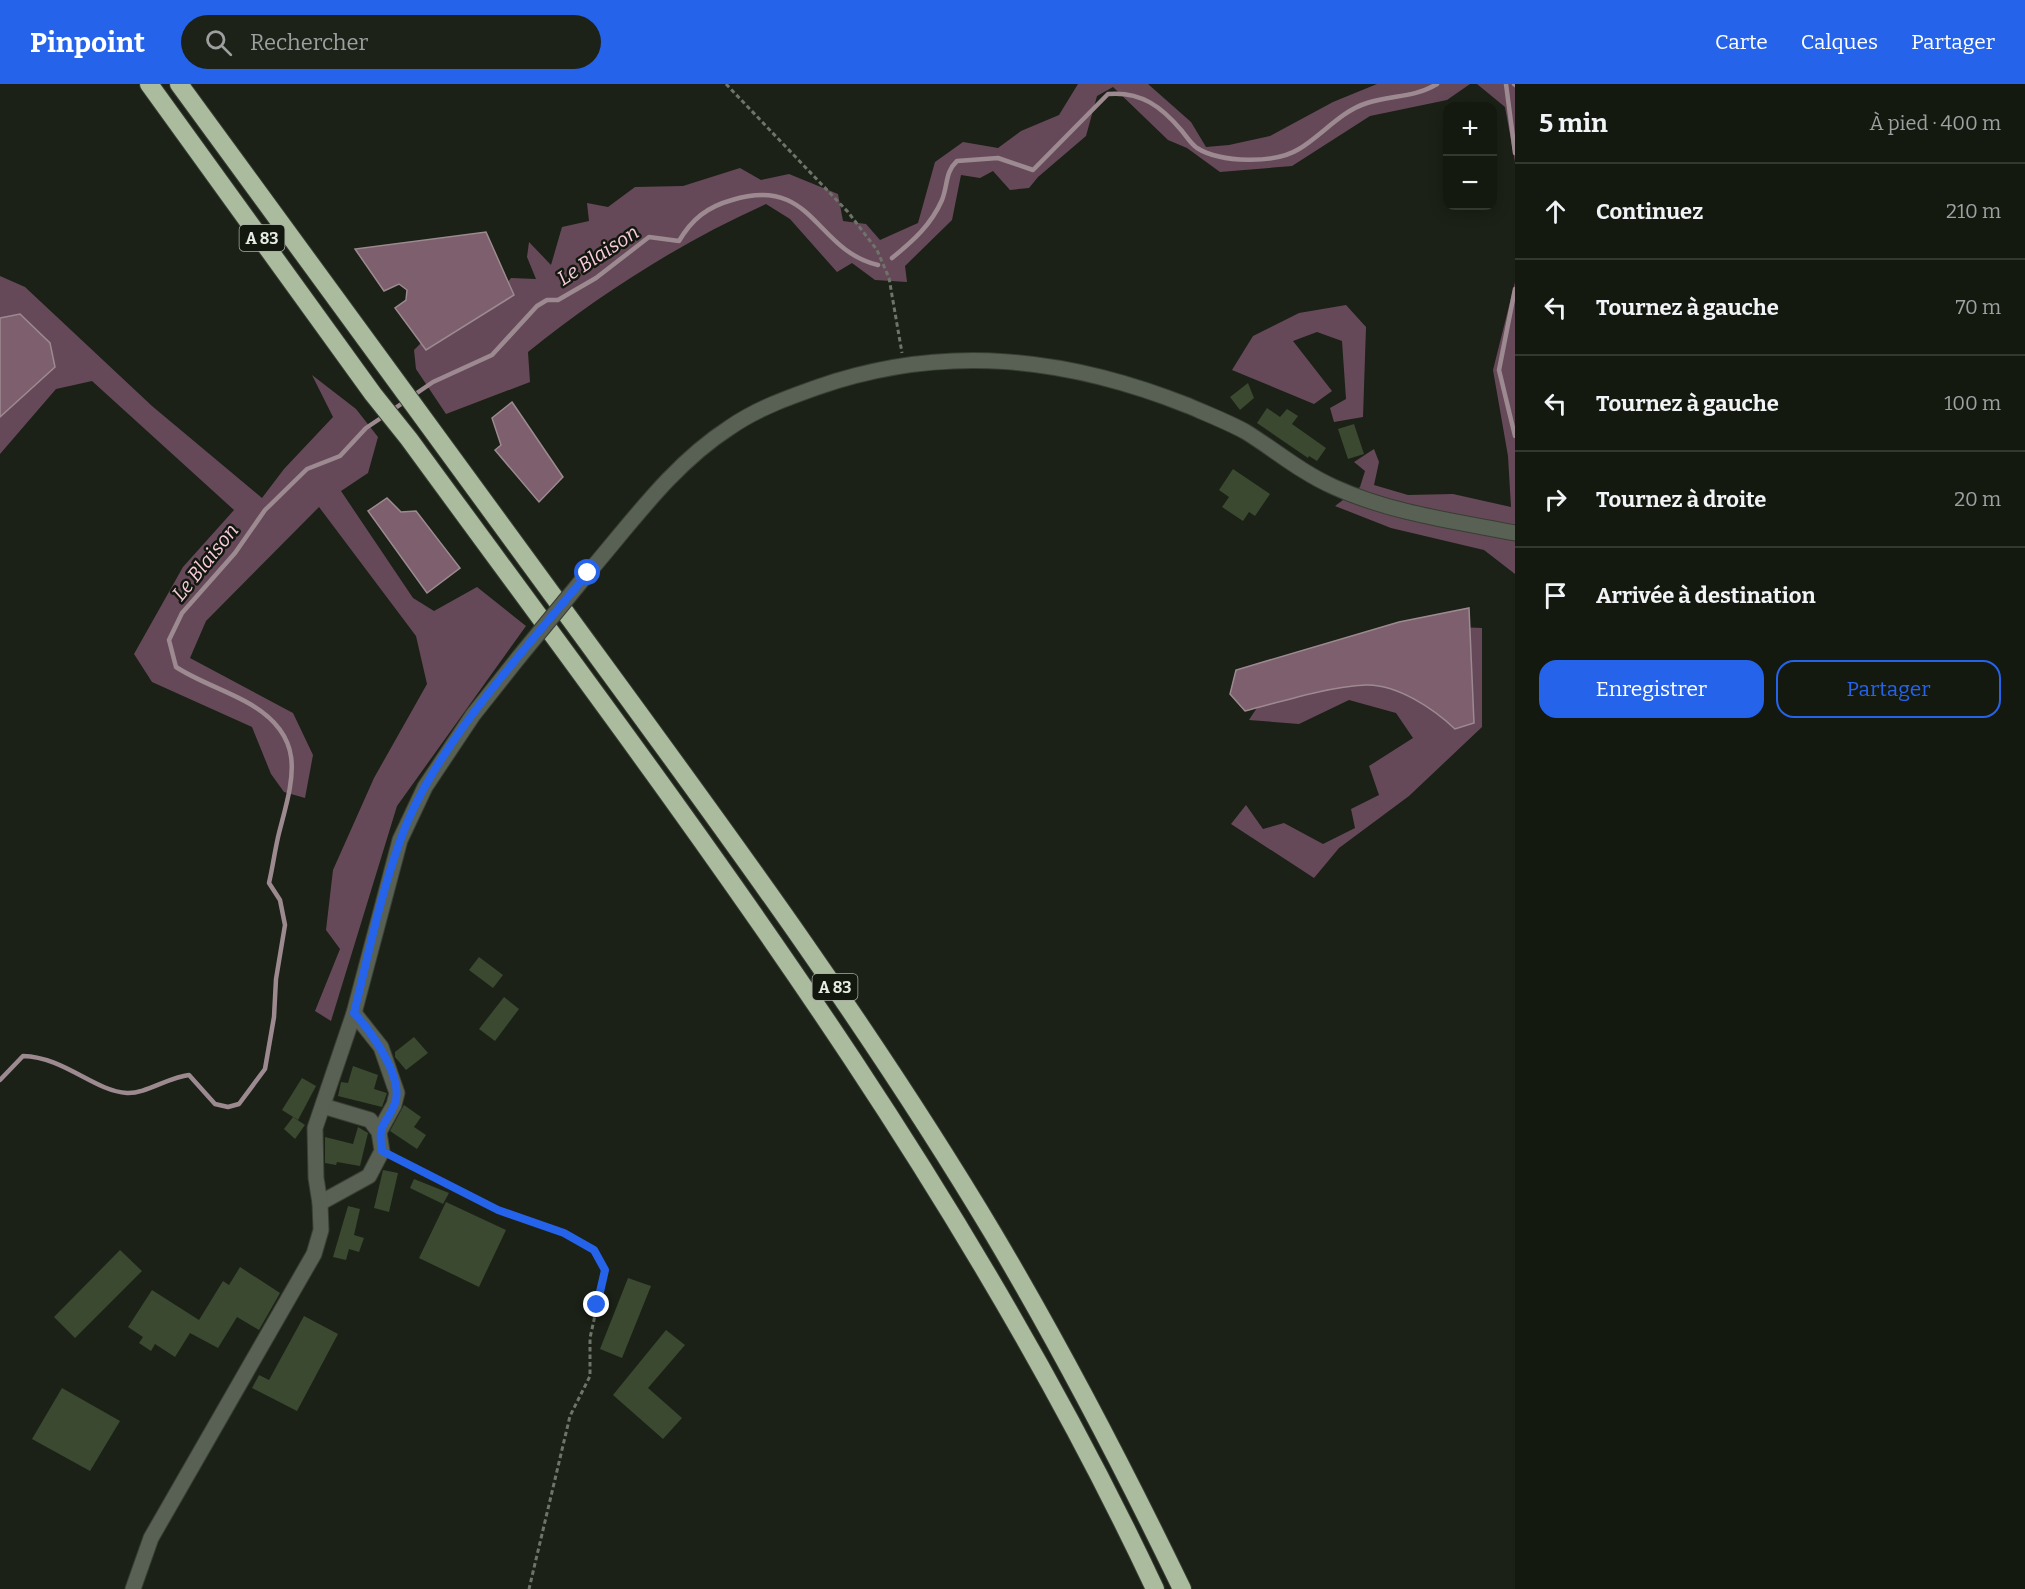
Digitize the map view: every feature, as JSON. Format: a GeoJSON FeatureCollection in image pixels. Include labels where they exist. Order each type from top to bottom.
{"type":"FeatureCollection","features":[{"type":"Feature","properties":{"kind":"highway","name":"A 83"},"geometry":{"type":"LineString","coordinates":[[149,84],[373,394],[409,438],[718,862],[887,1108],[980,1259],[1044,1371],[1155,1589]]}},
{"type":"Feature","properties":{"kind":"highway","name":"A 83"},"geometry":{"type":"LineString","coordinates":[[179,84],[751,867],[912,1103],[1041,1317],[1086,1398],[1182,1589]]}},
{"type":"Feature","properties":{"kind":"street"},"geometry":{"type":"LineString","coordinates":[[133,1589],[151,1538],[314,1254],[321,1230],[316,1178],[315,1128],[354,1013],[378,918],[405,829],[425,787],[467,724],[519,657],[588,573],[692,456],[729,428],[777,401],[849,376],[904,364],[948,359],[1009,361],[1110,378],[1189,406],[1243,430],[1332,486],[1372,502],[1515,533]]}},
{"type":"Feature","properties":{"kind":"street"},"geometry":{"type":"LineString","coordinates":[[354,1013],[381,1047],[398,1093],[379,1132]]}},
{"type":"Feature","properties":{"kind":"street"},"geometry":{"type":"LineString","coordinates":[[320,1203],[369,1176],[382,1151],[379,1132],[370,1120],[323,1106]]}},
{"type":"Feature","properties":{"kind":"path"},"geometry":{"type":"LineString","coordinates":[[726,84],[848,212],[877,250],[889,278],[904,364]]}},
{"type":"Feature","properties":{"kind":"path"},"geometry":{"type":"LineString","coordinates":[[382,1151],[498,1210],[564,1233],[594,1250],[605,1270],[590,1338],[590,1376],[570,1416],[529,1589]]}},
{"type":"Feature","properties":{"kind":"shaded area"},"geometry":{"type":"Polygon","coordinates":[[[1078,84],[1148,84],[1191,122],[1206,147],[1229,145],[1270,136],[1333,102],[1377,84],[1470,84],[1447,100],[1370,116],[1292,166],[1220,172],[1187,148],[1168,140],[1113,87],[1097,96],[1086,136],[1038,177],[1029,188],[1010,190],[993,171],[980,178],[961,175],[952,220],[905,266],[907,282],[875,280],[852,263],[837,272],[790,219],[766,204],[703,235],[642,270],[555,331],[528,352],[530,382],[446,414],[416,369],[414,350],[431,333],[496,295],[511,278],[536,279],[527,257],[529,242],[551,265],[562,227],[589,221],[587,203],[608,207],[635,187],[683,186],[740,168],[761,180],[789,174],[838,194],[843,221],[866,224],[880,240],[918,223],[935,162],[963,142],[998,148],[1021,131],[1059,115],[1078,84]]]}},
{"type":"Feature","properties":{"kind":"shaded area"},"geometry":{"type":"Polygon","coordinates":[[[1477,84],[1515,84],[1515,162],[1505,107],[1477,84]]]}},
{"type":"Feature","properties":{"kind":"shaded area"},"geometry":{"type":"Polygon","coordinates":[[[486,232],[514,295],[426,350],[395,308],[406,300],[407,290],[399,284],[384,291],[355,249],[486,232]]]}},
{"type":"Feature","properties":{"kind":"shaded area"},"geometry":{"type":"Polygon","coordinates":[[[0,276],[25,287],[152,406],[262,498],[284,469],[333,417],[312,375],[356,409],[378,437],[368,473],[341,491],[413,598],[434,611],[477,587],[526,626],[397,806],[331,1021],[315,1011],[340,949],[326,930],[333,870],[374,778],[427,684],[416,636],[319,507],[206,621],[190,658],[293,713],[313,755],[305,798],[284,792],[271,774],[252,727],[152,682],[134,654],[183,567],[234,510],[92,381],[56,389],[0,454],[0,276]]]}},
{"type":"Feature","properties":{"kind":"shaded area"},"geometry":{"type":"Polygon","coordinates":[[[1515,282],[1515,574],[1484,550],[1391,528],[1335,506],[1360,487],[1365,471],[1354,462],[1374,449],[1379,462],[1374,485],[1408,495],[1453,494],[1511,507],[1508,456],[1493,370],[1515,282]]]}},
{"type":"Feature","properties":{"kind":"shaded area"},"geometry":{"type":"Polygon","coordinates":[[[1346,305],[1366,327],[1363,417],[1334,422],[1330,408],[1346,399],[1342,341],[1317,332],[1293,341],[1332,391],[1314,404],[1232,370],[1253,336],[1299,313],[1346,305]]]}},
{"type":"Feature","properties":{"kind":"shaded area"},"geometry":{"type":"Polygon","coordinates":[[[20,314],[50,343],[55,367],[0,417],[0,318],[20,314]]]}},
{"type":"Feature","properties":{"kind":"shaded area"},"geometry":{"type":"Polygon","coordinates":[[[512,402],[563,477],[539,502],[495,450],[501,445],[492,418],[512,402]]]}},
{"type":"Feature","properties":{"kind":"shaded area"},"geometry":{"type":"Polygon","coordinates":[[[387,498],[401,512],[416,511],[460,568],[427,593],[368,511],[387,498]]]}},
{"type":"Feature","properties":{"kind":"shaded area"},"geometry":{"type":"Polygon","coordinates":[[[1469,608],[1474,723],[1455,729],[1414,699],[1378,686],[1336,688],[1245,711],[1230,694],[1236,670],[1399,622],[1469,608]]]}},
{"type":"Feature","properties":{"kind":"shaded area"},"geometry":{"type":"Polygon","coordinates":[[[1459,627],[1482,628],[1482,727],[1409,796],[1339,848],[1314,878],[1231,824],[1246,805],[1263,829],[1284,823],[1323,844],[1355,828],[1351,809],[1379,795],[1369,766],[1413,738],[1396,713],[1349,700],[1299,724],[1249,720],[1269,689],[1459,627]]]}},
{"type":"Feature","properties":{"kind":"building"},"geometry":{"type":"Polygon","coordinates":[[[1248,383],[1254,398],[1240,410],[1230,397],[1248,383]]]}},
{"type":"Feature","properties":{"kind":"building"},"geometry":{"type":"Polygon","coordinates":[[[1267,408],[1280,417],[1287,409],[1298,416],[1292,424],[1326,448],[1317,461],[1309,456],[1308,458],[1257,423],[1267,408]]]}},
{"type":"Feature","properties":{"kind":"building"},"geometry":{"type":"Polygon","coordinates":[[[1354,424],[1364,454],[1348,459],[1338,429],[1354,424]]]}},
{"type":"Feature","properties":{"kind":"building"},"geometry":{"type":"Polygon","coordinates":[[[1233,469],[1270,494],[1255,516],[1249,512],[1243,521],[1222,507],[1229,497],[1219,490],[1233,469]]]}},
{"type":"Feature","properties":{"kind":"building"},"geometry":{"type":"Polygon","coordinates":[[[479,957],[503,975],[493,988],[469,970],[479,957]]]}},
{"type":"Feature","properties":{"kind":"building"},"geometry":{"type":"Polygon","coordinates":[[[504,997],[519,1009],[495,1041],[479,1029],[504,997]]]}},
{"type":"Feature","properties":{"kind":"building"},"geometry":{"type":"Polygon","coordinates":[[[414,1037],[428,1053],[406,1070],[395,1057],[395,1052],[414,1037]]]}},
{"type":"Feature","properties":{"kind":"building"},"geometry":{"type":"Polygon","coordinates":[[[353,1066],[378,1075],[374,1089],[387,1093],[382,1107],[338,1096],[341,1082],[348,1083],[353,1066]]]}},
{"type":"Feature","properties":{"kind":"building"},"geometry":{"type":"Polygon","coordinates":[[[302,1078],[316,1086],[298,1120],[282,1110],[302,1078]]]}},
{"type":"Feature","properties":{"kind":"building"},"geometry":{"type":"Polygon","coordinates":[[[404,1105],[421,1117],[414,1127],[426,1135],[417,1149],[390,1131],[404,1105]]]}},
{"type":"Feature","properties":{"kind":"building"},"geometry":{"type":"Polygon","coordinates":[[[293,1117],[305,1125],[295,1139],[284,1129],[293,1117]]]}},
{"type":"Feature","properties":{"kind":"building"},"geometry":{"type":"Polygon","coordinates":[[[358,1127],[368,1133],[360,1166],[337,1162],[336,1165],[325,1163],[325,1137],[353,1144],[358,1127]]]}},
{"type":"Feature","properties":{"kind":"building"},"geometry":{"type":"Polygon","coordinates":[[[383,1170],[398,1173],[389,1212],[374,1208],[383,1170]]]}},
{"type":"Feature","properties":{"kind":"building"},"geometry":{"type":"Polygon","coordinates":[[[414,1179],[449,1193],[443,1204],[410,1188],[414,1179]]]}},
{"type":"Feature","properties":{"kind":"building"},"geometry":{"type":"Polygon","coordinates":[[[446,1202],[506,1230],[479,1287],[419,1258],[446,1202]]]}},
{"type":"Feature","properties":{"kind":"building"},"geometry":{"type":"Polygon","coordinates":[[[348,1206],[360,1209],[354,1235],[364,1238],[359,1252],[349,1249],[346,1260],[333,1257],[348,1206]]]}},
{"type":"Feature","properties":{"kind":"building"},"geometry":{"type":"Polygon","coordinates":[[[120,1250],[142,1271],[75,1338],[54,1317],[120,1250]]]}},
{"type":"Feature","properties":{"kind":"building"},"geometry":{"type":"Polygon","coordinates":[[[240,1267],[280,1293],[259,1330],[237,1317],[218,1348],[190,1333],[175,1357],[155,1344],[151,1351],[139,1343],[143,1337],[128,1327],[152,1290],[199,1320],[223,1281],[229,1285],[240,1267]]]}},
{"type":"Feature","properties":{"kind":"building"},"geometry":{"type":"Polygon","coordinates":[[[628,1278],[651,1286],[622,1358],[600,1349],[628,1278]]]}},
{"type":"Feature","properties":{"kind":"building"},"geometry":{"type":"Polygon","coordinates":[[[304,1316],[338,1334],[297,1411],[252,1388],[259,1375],[269,1380],[304,1316]]]}},
{"type":"Feature","properties":{"kind":"building"},"geometry":{"type":"Polygon","coordinates":[[[666,1330],[685,1345],[648,1388],[682,1418],[663,1439],[613,1395],[666,1330]]]}},
{"type":"Feature","properties":{"kind":"building"},"geometry":{"type":"Polygon","coordinates":[[[62,1388],[120,1421],[90,1471],[32,1439],[62,1388]]]}},
{"type":"Feature","properties":{"kind":"waterway","name":"Le Blaison"},"geometry":{"type":"LineString","coordinates":[[892,258],[914,239],[933,217],[942,200],[950,170],[957,161],[998,158],[1033,170],[1108,94],[1131,95],[1150,102],[1167,115],[1195,146],[1207,153],[1248,160],[1289,154],[1307,144],[1348,112],[1358,107],[1376,100],[1420,92],[1437,84]]}},
{"type":"Feature","properties":{"kind":"waterway"},"geometry":{"type":"LineString","coordinates":[[1506,84],[1515,153]]}},
{"type":"Feature","properties":{"kind":"waterway","name":"Le Blaison"},"geometry":{"type":"LineString","coordinates":[[414,395],[433,382],[492,355],[537,306],[547,300],[558,300],[596,278],[649,237],[679,241],[689,226],[701,215],[715,206],[732,200],[759,195],[780,198],[797,206],[812,217],[840,245],[857,257],[878,265]]}},
{"type":"Feature","properties":{"kind":"waterway"},"geometry":{"type":"LineString","coordinates":[[1515,289],[1499,370],[1515,436]]}},
{"type":"Feature","properties":{"kind":"waterway","name":"Le Blaison"},"geometry":{"type":"LineString","coordinates":[[391,411],[407,400]]}},
{"type":"Feature","properties":{"kind":"waterway","name":"Le Blaison"},"geometry":{"type":"LineString","coordinates":[[0,1080],[23,1056],[52,1062],[103,1087],[127,1093],[141,1091],[189,1075],[215,1104],[228,1107],[239,1104],[265,1069],[285,925],[280,900],[269,883],[289,795],[292,761],[281,731],[268,717],[232,694],[176,667],[169,640],[182,613],[235,553],[265,510],[307,469],[340,456],[366,428],[384,416]]}},
{"type":"Feature","properties":{"kind":"route"},"geometry":{"type":"LineString","coordinates":[[588,573],[473,715],[425,787],[400,840],[354,1013],[381,1047],[398,1093],[379,1132],[382,1151],[498,1210],[564,1233],[594,1250],[605,1270],[597,1305]]}}]}
